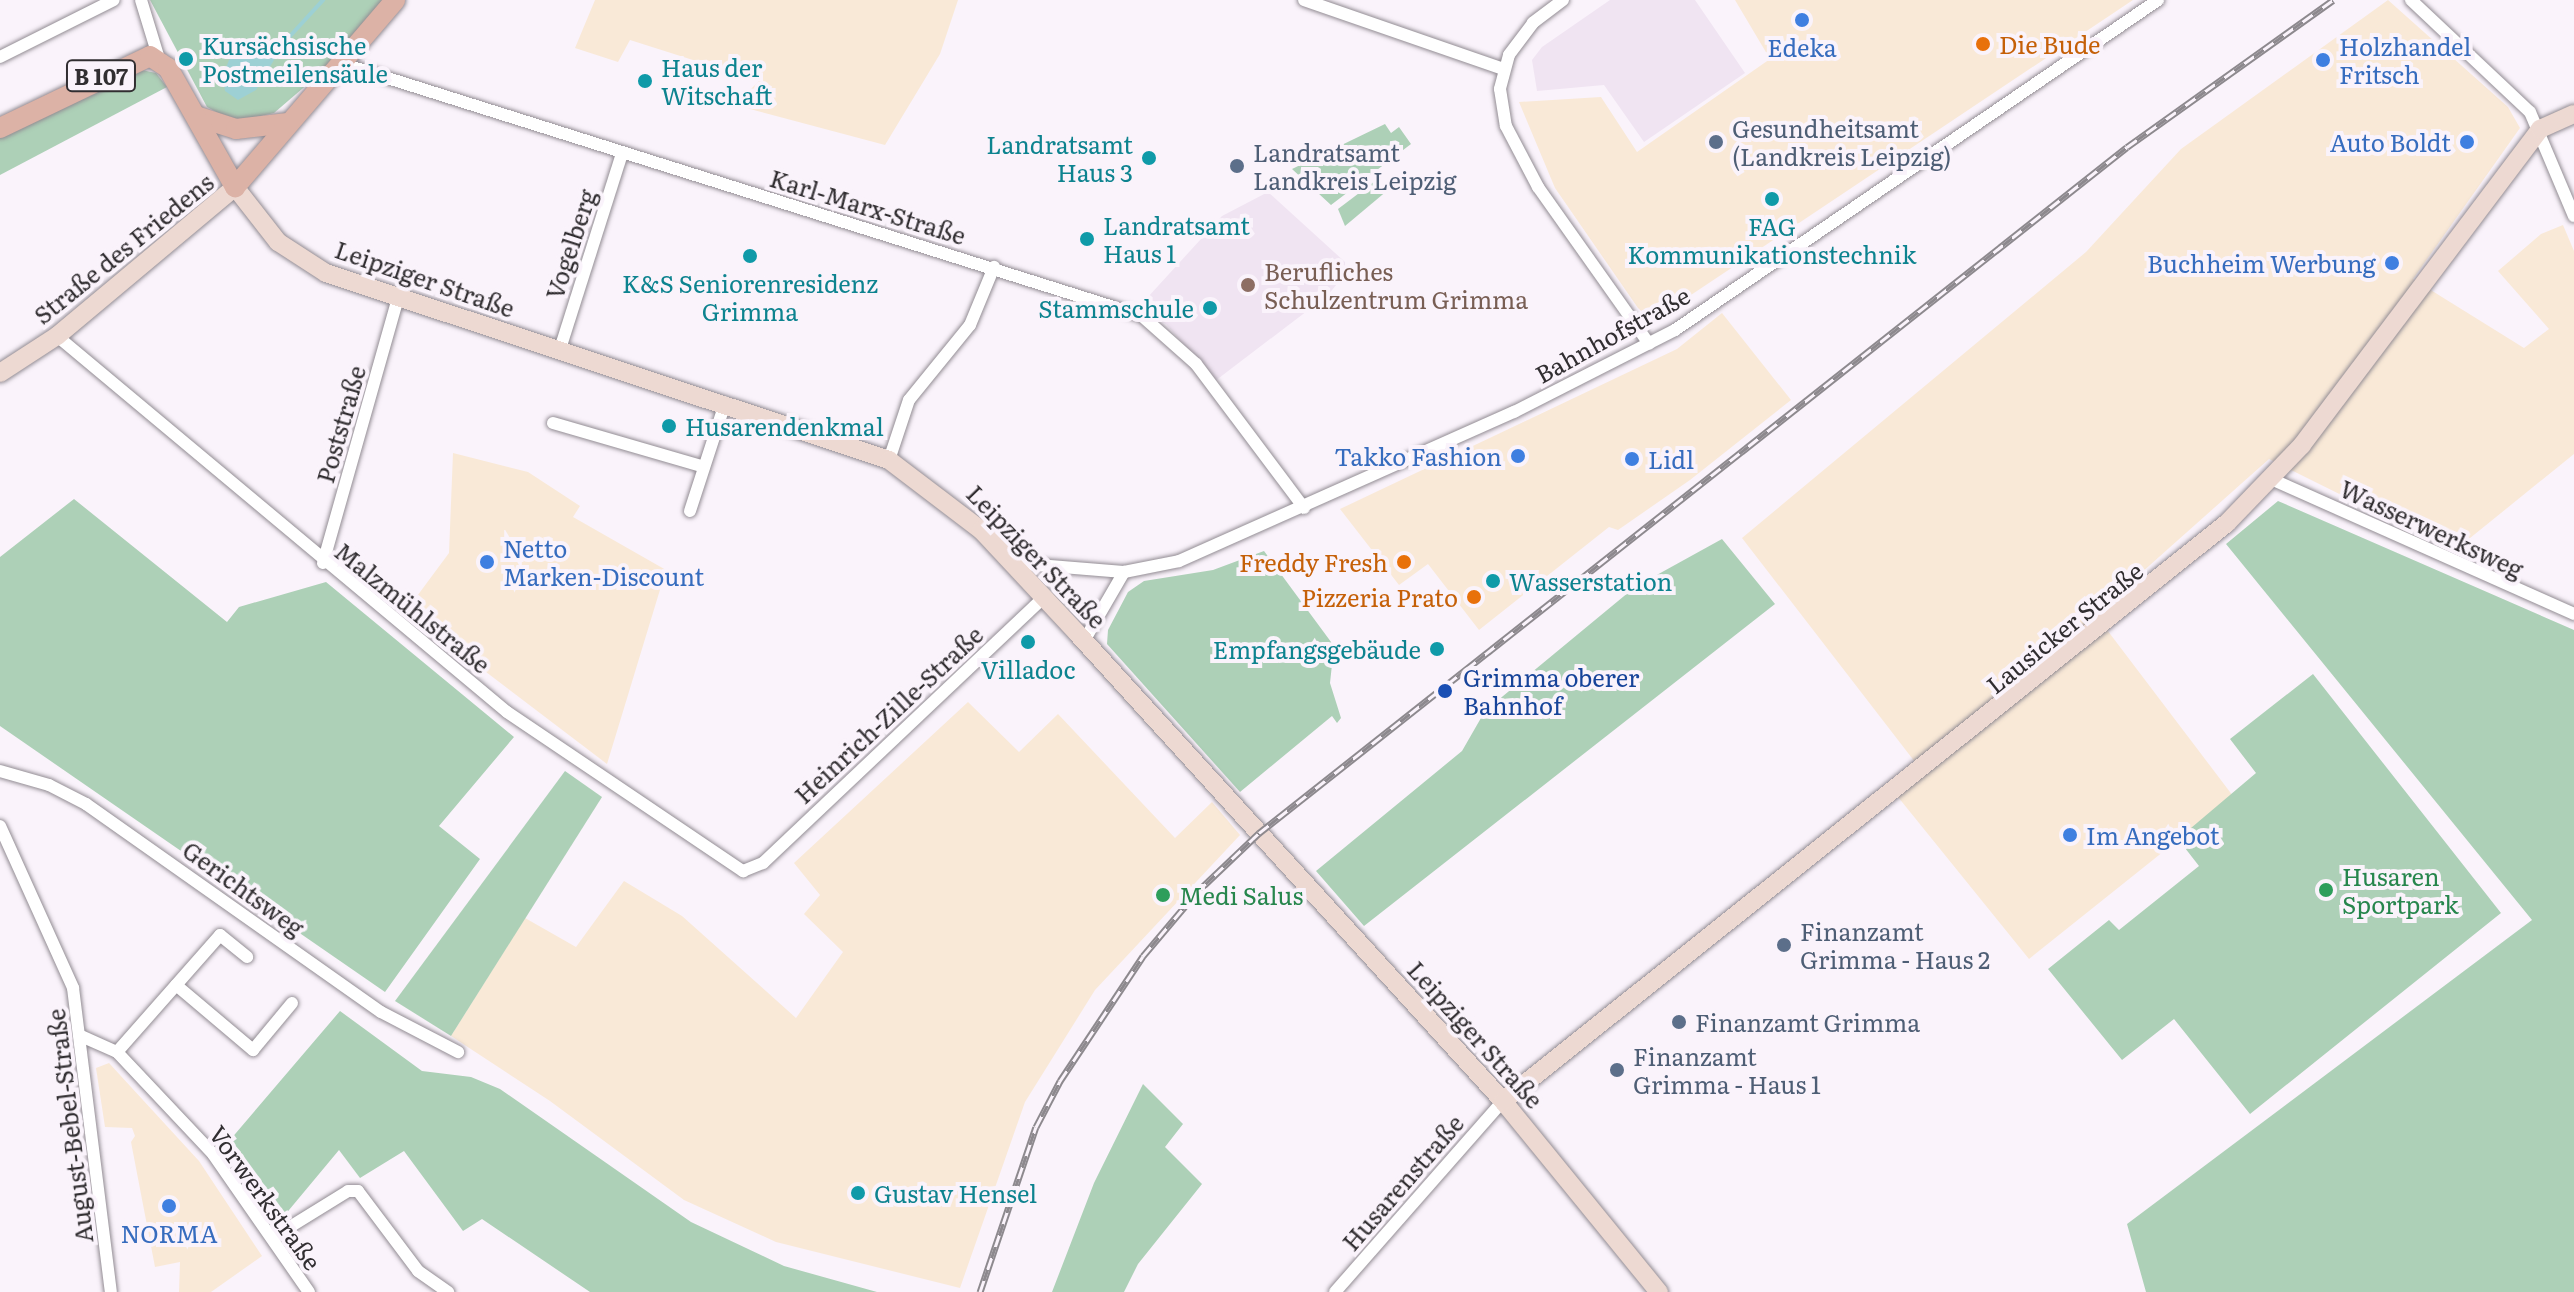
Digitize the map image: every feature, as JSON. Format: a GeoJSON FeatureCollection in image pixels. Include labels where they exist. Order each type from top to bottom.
{"type":"FeatureCollection","features":[{"type":"Feature","properties":{"kind":"main road"},"geometry":{"type":"LineString","coordinates":[[235,187],[395,0]]}},
{"type":"Feature","properties":{"kind":"main road","name":"B 107"},"geometry":{"type":"LineString","coordinates":[[0,128],[142,57],[159,59]]}},
{"type":"Feature","properties":{"kind":"main road","name":"Leipziger Straße"},"geometry":{"type":"LineString","coordinates":[[159,59],[196,116],[235,187],[278,242],[302,262],[398,298],[725,403],[889,460],[944,497],[1044,597],[1503,1101],[1659,1292]]}},
{"type":"Feature","properties":{"kind":"main road","name":"Lausicker Straße"},"geometry":{"type":"LineString","coordinates":[[1503,1101],[2123,611],[2271,479],[2540,129],[2574,114]]}},
{"type":"Feature","properties":{"kind":"main road"},"geometry":{"type":"LineString","coordinates":[[196,116],[236,129],[288,123]]}},
{"type":"Feature","properties":{"kind":"main road","name":"Straße des Friedens"},"geometry":{"type":"LineString","coordinates":[[0,373],[57,336],[235,187]]}},
{"type":"Feature","properties":{"kind":"street"},"geometry":{"type":"LineString","coordinates":[[0,57],[114,0]]}},
{"type":"Feature","properties":{"kind":"street","name":"Leipziger Straße"},"geometry":{"type":"LineString","coordinates":[[141,0],[159,59]]}},
{"type":"Feature","properties":{"kind":"street"},"geometry":{"type":"LineString","coordinates":[[1304,0],[1503,69]]}},
{"type":"Feature","properties":{"kind":"street"},"geometry":{"type":"LineString","coordinates":[[1563,0],[1517,41],[1503,69],[1501,103],[1512,142],[1649,344]]}},
{"type":"Feature","properties":{"kind":"street","name":"Bahnhofstraße"},"geometry":{"type":"LineString","coordinates":[[1012,563],[1124,572],[1179,561],[1446,445],[1649,344],[2158,0]]}},
{"type":"Feature","properties":{"kind":"street"},"geometry":{"type":"LineString","coordinates":[[2411,0],[2519,97],[2540,129],[2574,216]]}},
{"type":"Feature","properties":{"kind":"street","name":"Karl-Marx-Straße"},"geometry":{"type":"LineString","coordinates":[[340,63],[994,267],[1154,322],[1196,364],[1304,508]]}},
{"type":"Feature","properties":{"kind":"street","name":"Vogelberg"},"geometry":{"type":"LineString","coordinates":[[560,349],[622,153]]}},
{"type":"Feature","properties":{"kind":"street"},"geometry":{"type":"LineString","coordinates":[[889,460],[909,400],[970,325],[994,267]]}},
{"type":"Feature","properties":{"kind":"street","name":"Poststraße"},"geometry":{"type":"LineString","coordinates":[[323,563],[398,298]]}},
{"type":"Feature","properties":{"kind":"street","name":"Malzmühlstraße"},"geometry":{"type":"LineString","coordinates":[[57,336],[323,563],[567,756],[743,871],[763,863]]}},
{"type":"Feature","properties":{"kind":"street"},"geometry":{"type":"LineString","coordinates":[[690,511],[725,403]]}},
{"type":"Feature","properties":{"kind":"street"},"geometry":{"type":"LineString","coordinates":[[553,423],[704,467]]}},
{"type":"Feature","properties":{"kind":"street","name":"Wasserwerksweg"},"geometry":{"type":"LineString","coordinates":[[2271,479],[2574,614]]}},
{"type":"Feature","properties":{"kind":"street"},"geometry":{"type":"LineString","coordinates":[[1084,641],[1124,572]]}},
{"type":"Feature","properties":{"kind":"street","name":"Heinrich-Zille-Straße"},"geometry":{"type":"LineString","coordinates":[[763,863],[1044,597]]}},
{"type":"Feature","properties":{"kind":"street","name":"Gerichtsweg"},"geometry":{"type":"LineString","coordinates":[[0,771],[49,785],[86,804],[381,1012],[458,1052]]}},
{"type":"Feature","properties":{"kind":"street","name":"August-Bebel-Straße"},"geometry":{"type":"LineString","coordinates":[[0,826],[73,988],[111,1292]]}},
{"type":"Feature","properties":{"kind":"street"},"geometry":{"type":"LineString","coordinates":[[117,1052],[220,935],[247,957]]}},
{"type":"Feature","properties":{"kind":"street"},"geometry":{"type":"LineString","coordinates":[[176,985],[253,1050],[292,1003]]}},
{"type":"Feature","properties":{"kind":"street","name":"Vorwerkstraße"},"geometry":{"type":"LineString","coordinates":[[81,1036],[117,1052],[213,1154],[309,1292]]}},
{"type":"Feature","properties":{"kind":"street","name":"Husarenstraße"},"geometry":{"type":"LineString","coordinates":[[1335,1292],[1503,1101]]}},
{"type":"Feature","properties":{"kind":"street"},"geometry":{"type":"LineString","coordinates":[[272,1238],[348,1191],[358,1191],[418,1271],[448,1292]]}},
{"type":"Feature","properties":{"kind":"shaded area"},"geometry":{"type":"Polygon","coordinates":[[[595,0],[958,0],[940,54],[885,145],[735,105],[759,81],[630,40],[618,62],[575,48],[595,0]]]}},
{"type":"Feature","properties":{"kind":"shaded area"},"geometry":{"type":"Polygon","coordinates":[[[1610,0],[1695,0],[1745,73],[1644,142],[1604,85],[1537,91],[1532,60],[1542,47],[1610,0]]]}},
{"type":"Feature","properties":{"kind":"shaded area"},"geometry":{"type":"Polygon","coordinates":[[[1735,0],[2133,0],[1652,321],[1638,308],[1555,188],[1519,102],[1601,97],[1637,152],[1770,59],[1735,0]]]}},
{"type":"Feature","properties":{"kind":"shaded area"},"geometry":{"type":"Polygon","coordinates":[[[2388,0],[2508,107],[2520,128],[2413,279],[2524,348],[2549,329],[2498,271],[2541,234],[2563,225],[2574,251],[2574,454],[2454,551],[2269,459],[2095,614],[2233,796],[2029,959],[1898,797],[1925,775],[1742,538],[2086,252],[2181,149],[2388,0]]]}},
{"type":"Feature","properties":{"kind":"shaded area","name":"Berufliches Schulzentrum Grimma"},"geometry":{"type":"Polygon","coordinates":[[[1268,192],[1345,262],[1345,274],[1328,295],[1215,381],[1166,324],[1137,309],[1222,216],[1268,192]]]}},
{"type":"Feature","properties":{"kind":"shaded area"},"geometry":{"type":"Polygon","coordinates":[[[1722,313],[1791,400],[1690,480],[1618,530],[1609,527],[1479,630],[1428,564],[1399,585],[1340,509],[1677,349],[1722,313]]]}},
{"type":"Feature","properties":{"kind":"shaded area"},"geometry":{"type":"Polygon","coordinates":[[[453,453],[528,472],[580,506],[573,517],[666,570],[607,764],[406,611],[449,553],[453,453]]]}},
{"type":"Feature","properties":{"kind":"shaded area"},"geometry":{"type":"Polygon","coordinates":[[[968,702],[1019,752],[1058,714],[1175,838],[1212,802],[1240,835],[1095,990],[1025,1102],[960,1288],[776,1242],[684,1200],[550,1101],[451,1036],[525,918],[576,947],[624,881],[682,916],[796,1018],[843,952],[804,914],[820,895],[794,863],[968,702]]]}},
{"type":"Feature","properties":{"kind":"shaded area"},"geometry":{"type":"Polygon","coordinates":[[[109,1063],[199,1161],[262,1256],[211,1292],[179,1292],[180,1262],[155,1267],[131,1142],[135,1136],[132,1128],[105,1127],[96,1068],[109,1063]]]}},
{"type":"Feature","properties":{"kind":"green space"},"geometry":{"type":"Polygon","coordinates":[[[150,0],[387,0],[330,65],[274,113],[235,122],[207,107],[150,0]]]}},
{"type":"Feature","properties":{"kind":"green space"},"geometry":{"type":"Polygon","coordinates":[[[137,69],[156,73],[167,87],[0,175],[0,138],[137,69]]]}},
{"type":"Feature","properties":{"kind":"green space"},"geometry":{"type":"Polygon","coordinates":[[[1385,124],[1391,133],[1399,127],[1411,144],[1331,205],[1292,169],[1385,124]]]}},
{"type":"Feature","properties":{"kind":"green space"},"geometry":{"type":"Polygon","coordinates":[[[1379,178],[1388,190],[1345,226],[1338,209],[1379,178]]]}},
{"type":"Feature","properties":{"kind":"green space"},"geometry":{"type":"Polygon","coordinates":[[[74,499],[227,622],[239,607],[326,582],[514,737],[439,826],[480,859],[385,992],[0,726],[0,557],[74,499]]]}},
{"type":"Feature","properties":{"kind":"green space"},"geometry":{"type":"Polygon","coordinates":[[[2278,501],[2574,630],[2574,1292],[2146,1292],[2127,1224],[2532,920],[2226,544],[2278,501]]]}},
{"type":"Feature","properties":{"kind":"green space"},"geometry":{"type":"Polygon","coordinates":[[[1722,539],[1775,604],[1364,926],[1316,871],[1462,751],[1485,711],[1635,587],[1722,539]]]}},
{"type":"Feature","properties":{"kind":"green space"},"geometry":{"type":"Polygon","coordinates":[[[1264,551],[1334,646],[1330,683],[1341,718],[1337,723],[1332,716],[1240,792],[1107,644],[1108,630],[1128,592],[1144,581],[1213,570],[1264,551]]]}},
{"type":"Feature","properties":{"kind":"green space","name":"Husaren Sportpark"},"geometry":{"type":"Polygon","coordinates":[[[2313,674],[2501,913],[2250,1114],[2174,1019],[2122,1060],[2048,969],[2109,920],[2119,930],[2199,866],[2178,839],[2256,773],[2230,739],[2313,674]]]}},
{"type":"Feature","properties":{"kind":"green space"},"geometry":{"type":"Polygon","coordinates":[[[565,771],[602,797],[451,1036],[395,1001],[565,771]]]}},
{"type":"Feature","properties":{"kind":"green space"},"geometry":{"type":"Polygon","coordinates":[[[340,1011],[422,1071],[471,1077],[500,1089],[691,1222],[784,1266],[877,1292],[590,1292],[482,1219],[463,1231],[404,1151],[360,1178],[339,1150],[284,1216],[230,1140],[340,1011]]]}},
{"type":"Feature","properties":{"kind":"green space"},"geometry":{"type":"Polygon","coordinates":[[[1143,1084],[1183,1124],[1165,1147],[1202,1184],[1138,1264],[1124,1292],[1052,1292],[1094,1183],[1143,1084]]]}},
{"type":"Feature","properties":{"kind":"water"},"geometry":{"type":"Polygon","coordinates":[[[247,47],[266,54],[280,50],[256,90],[238,100],[225,91],[223,75],[229,60],[247,47]]]}},
{"type":"Feature","properties":{"kind":"waterway"},"geometry":{"type":"LineString","coordinates":[[280,47],[323,0]]}},
{"type":"Feature","properties":{"kind":"railway"},"geometry":{"type":"LineString","coordinates":[[980,1292],[1036,1127],[1060,1081],[1143,956],[1197,892],[1259,833],[2127,147],[2333,0]]}},
{"type":"Feature","properties":{"kind":"place","name":"Edeka"},"geometry":{"type":"Point","coordinates":[1802,20]}},
{"type":"Feature","properties":{"kind":"place","name":"Die Bude"},"geometry":{"type":"Point","coordinates":[1983,44]}},
{"type":"Feature","properties":{"kind":"place","name":"Kursächsische Postmeilensäule"},"geometry":{"type":"Point","coordinates":[186,59]}},
{"type":"Feature","properties":{"kind":"place","name":"Holzhandel Fritsch"},"geometry":{"type":"Point","coordinates":[2323,60]}},
{"type":"Feature","properties":{"kind":"place","name":"Haus der Witschaft"},"geometry":{"type":"Point","coordinates":[645,81]}},
{"type":"Feature","properties":{"kind":"place","name":"Gesundheitsamt (Landkreis Leipzig)"},"geometry":{"type":"Point","coordinates":[1716,142]}},
{"type":"Feature","properties":{"kind":"place","name":"Auto Boldt"},"geometry":{"type":"Point","coordinates":[2467,142]}},
{"type":"Feature","properties":{"kind":"place","name":"Landratsamt Haus 3"},"geometry":{"type":"Point","coordinates":[1149,158]}},
{"type":"Feature","properties":{"kind":"place","name":"Landratsamt Landkreis Leipzig"},"geometry":{"type":"Point","coordinates":[1237,166]}},
{"type":"Feature","properties":{"kind":"place","name":"FAG Kommunikationstechnik"},"geometry":{"type":"Point","coordinates":[1772,199]}},
{"type":"Feature","properties":{"kind":"place","name":"Landratsamt Haus 1"},"geometry":{"type":"Point","coordinates":[1087,239]}},
{"type":"Feature","properties":{"kind":"place","name":"K&S Seniorenresidenz Grimma"},"geometry":{"type":"Point","coordinates":[750,256]}},
{"type":"Feature","properties":{"kind":"place","name":"Buchheim Werbung"},"geometry":{"type":"Point","coordinates":[2392,263]}},
{"type":"Feature","properties":{"kind":"place","name":"Berufliches Schulzentrum Grimma"},"geometry":{"type":"Point","coordinates":[1248,285]}},
{"type":"Feature","properties":{"kind":"place","name":"Stammschule"},"geometry":{"type":"Point","coordinates":[1210,308]}},
{"type":"Feature","properties":{"kind":"place","name":"Husarendenkmal"},"geometry":{"type":"Point","coordinates":[669,426]}},
{"type":"Feature","properties":{"kind":"place","name":"Takko Fashion"},"geometry":{"type":"Point","coordinates":[1518,456]}},
{"type":"Feature","properties":{"kind":"place","name":"Lidl"},"geometry":{"type":"Point","coordinates":[1632,459]}},
{"type":"Feature","properties":{"kind":"place","name":"Netto Marken-Discount"},"geometry":{"type":"Point","coordinates":[487,562]}},
{"type":"Feature","properties":{"kind":"place","name":"Freddy Fresh"},"geometry":{"type":"Point","coordinates":[1404,562]}},
{"type":"Feature","properties":{"kind":"place","name":"Wasserstation"},"geometry":{"type":"Point","coordinates":[1493,581]}},
{"type":"Feature","properties":{"kind":"place","name":"Pizzeria Prato"},"geometry":{"type":"Point","coordinates":[1474,597]}},
{"type":"Feature","properties":{"kind":"place","name":"Villadoc"},"geometry":{"type":"Point","coordinates":[1028,642]}},
{"type":"Feature","properties":{"kind":"place","name":"Empfangsgebäude"},"geometry":{"type":"Point","coordinates":[1437,649]}},
{"type":"Feature","properties":{"kind":"place","name":"Grimma oberer Bahnhof"},"geometry":{"type":"Point","coordinates":[1445,691]}},
{"type":"Feature","properties":{"kind":"place","name":"Im Angebot"},"geometry":{"type":"Point","coordinates":[2070,835]}},
{"type":"Feature","properties":{"kind":"place","name":"Husaren Sportpark"},"geometry":{"type":"Point","coordinates":[2326,890]}},
{"type":"Feature","properties":{"kind":"place","name":"Medi Salus"},"geometry":{"type":"Point","coordinates":[1163,895]}},
{"type":"Feature","properties":{"kind":"place","name":"Finanzamt Grimma - Haus 2"},"geometry":{"type":"Point","coordinates":[1784,945]}},
{"type":"Feature","properties":{"kind":"place","name":"Finanzamt Grimma"},"geometry":{"type":"Point","coordinates":[1679,1022]}},
{"type":"Feature","properties":{"kind":"place","name":"Finanzamt Grimma - Haus 1"},"geometry":{"type":"Point","coordinates":[1617,1070]}},
{"type":"Feature","properties":{"kind":"place","name":"Gustav Hensel"},"geometry":{"type":"Point","coordinates":[858,1193]}},
{"type":"Feature","properties":{"kind":"place","name":"NORMA"},"geometry":{"type":"Point","coordinates":[169,1206]}}]}
